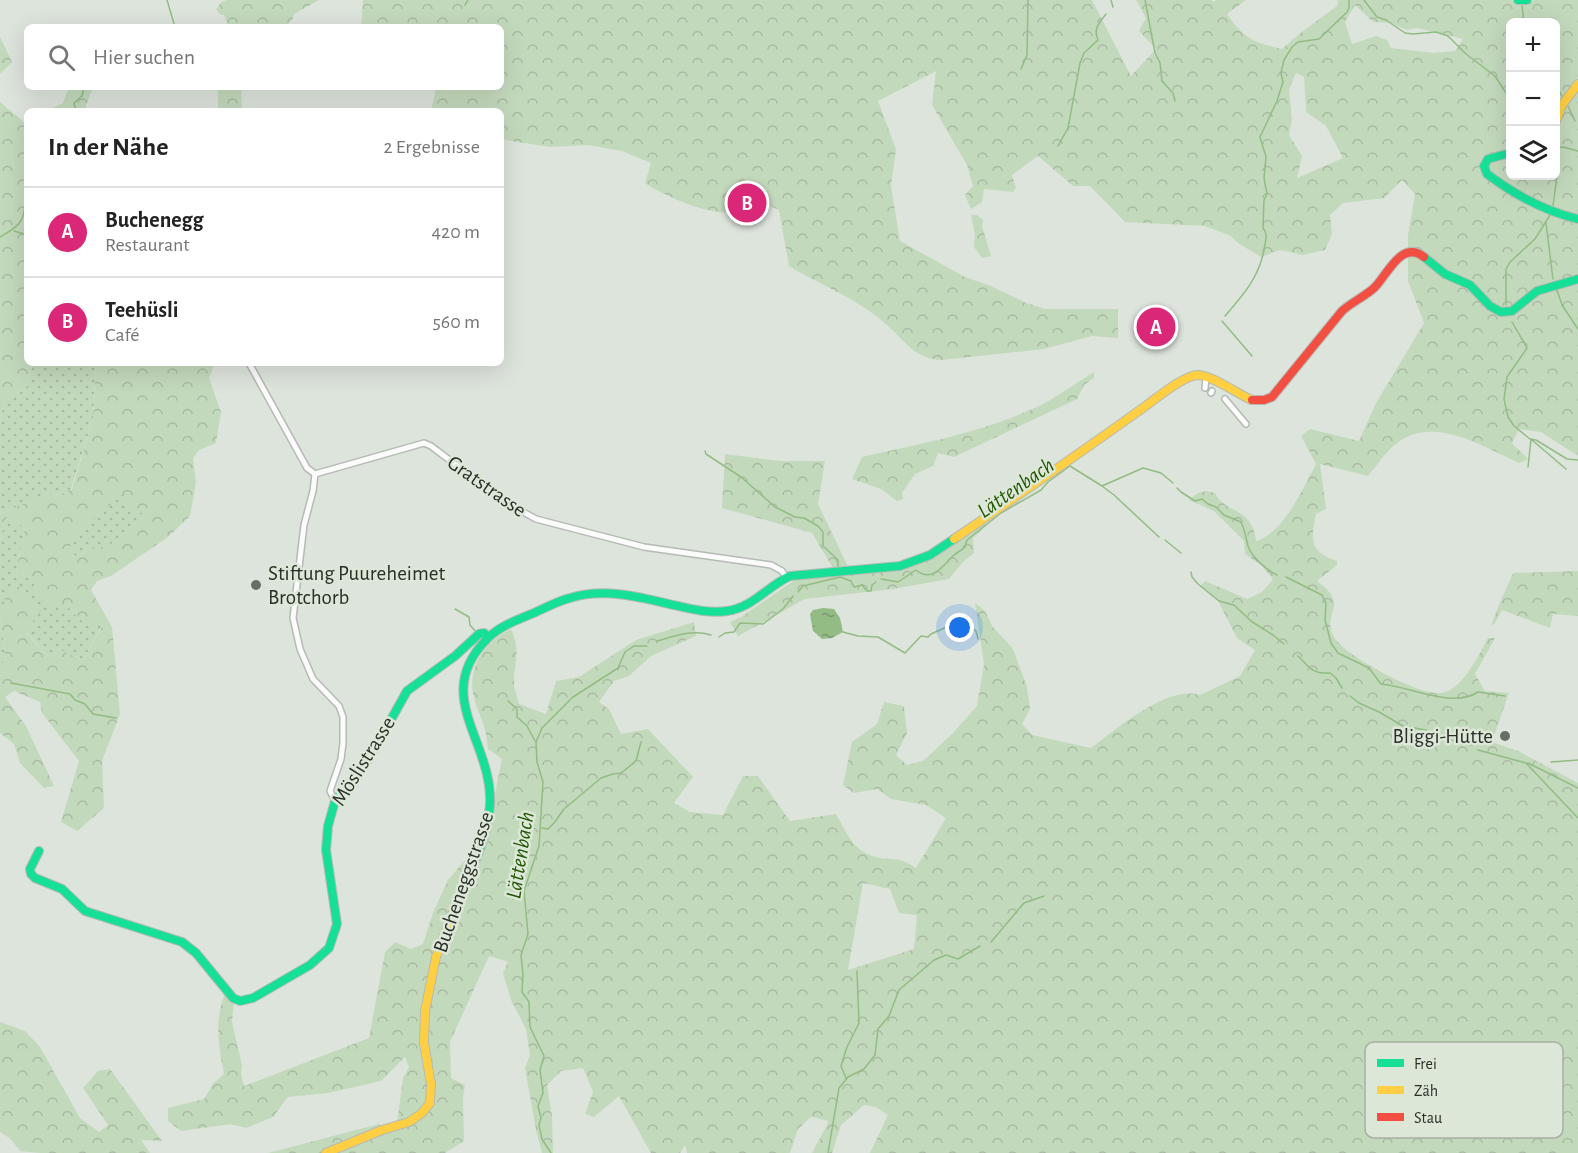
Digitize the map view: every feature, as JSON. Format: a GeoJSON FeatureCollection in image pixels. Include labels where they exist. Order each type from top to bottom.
{"type":"FeatureCollection","features":[{"type":"Feature","properties":{"kind":"street"},"geometry":{"type":"LineString","coordinates":[[1518,0],[1527,0]]}},
{"type":"Feature","properties":{"kind":"street"},"geometry":{"type":"LineString","coordinates":[[1560,112],[1564,102],[1578,84]]}},
{"type":"Feature","properties":{"kind":"street"},"geometry":{"type":"LineString","coordinates":[[1506,154],[1488,159],[1484,166],[1487,174],[1532,202],[1578,219]]}},
{"type":"Feature","properties":{"kind":"street"},"geometry":{"type":"LineString","coordinates":[[786,577],[878,570],[918,560],[945,546],[1078,455],[1173,386],[1194,376],[1206,377],[1246,398],[1264,400],[1272,397],[1346,307],[1373,289],[1396,260],[1407,252],[1420,255],[1445,274],[1470,285],[1494,309],[1506,314],[1537,291],[1578,279]]}},
{"type":"Feature","properties":{"kind":"street"},"geometry":{"type":"LineString","coordinates":[[251,366],[307,468],[315,474],[304,525],[293,618],[300,649],[313,679],[339,706],[343,717],[341,759],[330,791],[335,801]]}},
{"type":"Feature","properties":{"kind":"street"},"geometry":{"type":"LineString","coordinates":[[1205,388],[1206,377]]}},
{"type":"Feature","properties":{"kind":"street"},"geometry":{"type":"LineString","coordinates":[[1225,399],[1246,424]]}},
{"type":"Feature","properties":{"kind":"street","name":"Gratstrasse"},"geometry":{"type":"LineString","coordinates":[[315,474],[424,443],[505,502],[527,515],[645,547],[771,565],[782,571],[786,577]]}},
{"type":"Feature","properties":{"kind":"street","name":"Bucheneggstrasse"},"geometry":{"type":"LineString","coordinates":[[326,1153],[382,1130],[410,1122],[425,1110],[432,1098],[424,1047],[426,1005],[442,936],[465,888],[490,812],[489,779],[464,706],[461,690],[468,663],[489,637],[506,626],[563,600],[580,595],[598,592],[621,594],[723,612],[748,605],[786,577]]}},
{"type":"Feature","properties":{"kind":"street","name":"Möslistrasse"},"geometry":{"type":"LineString","coordinates":[[39,851],[30,869],[35,879],[62,889],[85,911],[182,942],[196,952],[233,998],[246,1001],[310,965],[331,943],[337,924],[326,850],[328,826],[335,801],[369,759],[407,691],[455,656],[479,634],[484,633],[489,637]]}},
{"type":"Feature","properties":{"kind":"green space"},"geometry":{"type":"Polygon","coordinates":[[[227,0],[319,0],[294,14],[287,24],[227,24],[224,15],[216,10],[221,2],[227,0]]]}},
{"type":"Feature","properties":{"kind":"green space"},"geometry":{"type":"Polygon","coordinates":[[[363,0],[1092,0],[1131,76],[1156,49],[1139,31],[1146,18],[1136,0],[1212,0],[1213,2],[1246,0],[1227,14],[1250,38],[1282,49],[1337,6],[1338,0],[1511,0],[1522,4],[1535,0],[1578,0],[1578,456],[1541,432],[1519,429],[1512,443],[1528,459],[1519,463],[1458,436],[1426,432],[1410,436],[1392,447],[1368,476],[1320,464],[1326,509],[1316,514],[1313,537],[1316,548],[1321,553],[1337,561],[1337,565],[1317,581],[1332,597],[1334,603],[1331,629],[1341,645],[1384,674],[1418,689],[1442,693],[1457,685],[1470,670],[1488,638],[1495,638],[1475,674],[1485,691],[1509,693],[1492,742],[1518,751],[1578,783],[1578,1153],[870,1153],[888,1115],[876,1107],[864,1105],[841,1125],[832,1153],[812,1153],[829,1121],[811,1117],[798,1129],[790,1153],[687,1153],[685,1145],[680,1153],[651,1153],[619,1096],[594,1117],[585,1114],[593,1092],[583,1068],[561,1071],[547,1085],[552,1116],[553,1153],[542,1153],[525,1068],[530,1055],[526,1029],[511,1000],[503,973],[508,962],[489,956],[450,1042],[451,1078],[465,1085],[464,1141],[445,1153],[268,1153],[379,1124],[383,1127],[397,1123],[403,1078],[409,1067],[405,1057],[381,1081],[328,1093],[288,1097],[273,1117],[246,1128],[231,1124],[181,1131],[168,1121],[168,1108],[204,1099],[213,1084],[224,1074],[218,1025],[224,996],[227,995],[234,1001],[232,1022],[244,1086],[369,1038],[385,952],[395,942],[411,949],[423,944],[433,913],[448,880],[483,839],[492,809],[502,759],[488,749],[486,732],[474,698],[472,683],[476,663],[487,647],[502,634],[511,629],[516,645],[514,686],[519,704],[546,714],[556,681],[579,677],[636,640],[694,622],[696,636],[651,656],[629,676],[614,681],[599,702],[609,709],[621,734],[648,729],[693,777],[674,803],[690,812],[723,815],[743,776],[758,776],[790,821],[836,814],[843,828],[862,851],[876,857],[900,860],[916,868],[946,818],[926,805],[891,799],[877,789],[854,793],[843,785],[852,742],[877,724],[884,702],[904,706],[907,733],[896,755],[907,765],[923,761],[977,706],[984,664],[975,603],[985,611],[992,626],[1013,649],[1027,687],[1030,709],[1022,724],[1032,735],[1091,748],[1128,720],[1157,702],[1172,696],[1200,695],[1240,676],[1255,650],[1237,638],[1218,601],[1200,586],[1205,581],[1247,599],[1262,592],[1273,579],[1261,565],[1245,554],[1244,541],[1214,511],[1189,500],[1201,492],[1215,493],[1225,505],[1250,522],[1256,541],[1266,536],[1292,509],[1316,464],[1301,436],[1310,429],[1359,441],[1375,405],[1424,323],[1408,281],[1408,235],[1415,194],[1402,180],[1384,198],[1343,203],[1330,215],[1332,234],[1325,250],[1303,255],[1280,250],[1261,257],[1231,236],[1205,226],[1125,222],[1090,186],[1073,186],[1038,156],[1012,175],[1016,188],[1013,192],[984,189],[982,202],[971,209],[965,195],[973,186],[967,165],[932,105],[936,71],[878,101],[896,149],[891,186],[900,241],[965,277],[1045,309],[1118,309],[1118,338],[1092,336],[1044,349],[932,359],[917,353],[877,316],[865,308],[789,266],[779,210],[740,193],[728,201],[744,209],[734,212],[708,210],[694,206],[666,195],[645,183],[651,163],[622,151],[588,145],[550,147],[505,140],[504,108],[432,108],[436,90],[504,90],[504,24],[361,24],[363,0]],[[1355,5],[1345,22],[1352,44],[1376,36],[1387,40],[1391,48],[1433,53],[1455,51],[1463,39],[1417,28],[1407,30],[1390,23],[1373,22],[1355,5]],[[1296,73],[1289,90],[1292,119],[1289,135],[1302,156],[1297,178],[1343,158],[1326,126],[1306,112],[1304,77],[1296,73]],[[863,883],[848,970],[914,949],[917,915],[899,913],[890,889],[863,883]]]}},
{"type":"Feature","properties":{"kind":"green space"},"geometry":{"type":"Polygon","coordinates":[[[0,37],[12,62],[0,74],[0,37]]]}},
{"type":"Feature","properties":{"kind":"green space"},"geometry":{"type":"Polygon","coordinates":[[[69,90],[92,90],[85,108],[53,108],[63,103],[69,90]]]}},
{"type":"Feature","properties":{"kind":"green space"},"geometry":{"type":"Polygon","coordinates":[[[218,90],[241,90],[242,108],[218,108],[218,90]]]}},
{"type":"Feature","properties":{"kind":"green space"},"geometry":{"type":"Polygon","coordinates":[[[0,102],[24,122],[24,366],[32,366],[26,388],[4,402],[0,423],[0,102]]]}},
{"type":"Feature","properties":{"kind":"green space"},"geometry":{"type":"Polygon","coordinates":[[[971,215],[977,215],[983,220],[982,226],[991,256],[982,258],[974,247],[975,235],[971,215]]]}},
{"type":"Feature","properties":{"kind":"green space"},"geometry":{"type":"Polygon","coordinates":[[[32,366],[96,366],[93,419],[71,489],[62,494],[44,495],[0,514],[0,423],[4,402],[26,388],[32,366]]]}},
{"type":"Feature","properties":{"kind":"green space"},"geometry":{"type":"Polygon","coordinates":[[[96,366],[214,366],[209,378],[221,412],[216,443],[199,450],[193,458],[196,483],[190,516],[168,537],[111,576],[97,581],[91,590],[112,627],[120,714],[102,761],[104,808],[77,831],[61,822],[79,761],[42,713],[40,702],[14,691],[5,697],[26,726],[54,786],[44,788],[20,763],[14,744],[0,733],[0,665],[6,660],[0,614],[6,597],[17,586],[26,591],[38,613],[26,633],[49,657],[63,651],[83,660],[103,625],[80,620],[64,603],[48,607],[38,596],[33,580],[16,572],[25,528],[7,515],[0,539],[0,514],[44,495],[62,494],[72,489],[93,419],[96,366]],[[123,494],[70,539],[71,553],[78,557],[91,548],[109,546],[145,515],[131,508],[123,494]]]}},
{"type":"Feature","properties":{"kind":"green space"},"geometry":{"type":"Polygon","coordinates":[[[1094,372],[1094,378],[1084,385],[1077,399],[954,457],[938,453],[933,466],[915,474],[902,493],[903,499],[897,501],[881,489],[852,479],[862,457],[954,436],[1022,414],[1056,397],[1094,372]]]}},
{"type":"Feature","properties":{"kind":"green space"},"geometry":{"type":"Polygon","coordinates":[[[725,454],[781,461],[825,461],[818,504],[852,575],[893,570],[917,564],[944,551],[986,523],[987,525],[973,538],[974,553],[949,579],[893,589],[805,599],[738,636],[730,622],[741,617],[799,577],[837,575],[812,533],[722,508],[725,454]]]}},
{"type":"Feature","properties":{"kind":"green space"},"geometry":{"type":"Polygon","coordinates":[[[123,493],[145,515],[109,546],[91,548],[78,557],[70,553],[70,539],[123,493]]]}},
{"type":"Feature","properties":{"kind":"green space"},"geometry":{"type":"Polygon","coordinates":[[[7,515],[25,528],[16,572],[33,580],[38,596],[64,603],[80,620],[103,624],[83,660],[63,651],[49,657],[26,632],[0,614],[0,539],[7,515]]]}},
{"type":"Feature","properties":{"kind":"green space"},"geometry":{"type":"Polygon","coordinates":[[[1578,571],[1578,616],[1553,614],[1550,628],[1502,610],[1491,626],[1513,573],[1578,571]]]}},
{"type":"Feature","properties":{"kind":"green space"},"geometry":{"type":"Polygon","coordinates":[[[0,614],[6,661],[0,665],[0,614]]]}},
{"type":"Feature","properties":{"kind":"green space"},"geometry":{"type":"Polygon","coordinates":[[[0,1022],[25,1031],[40,1047],[80,1118],[99,1132],[108,1125],[83,1088],[98,1071],[110,1069],[162,1141],[141,1140],[150,1153],[20,1151],[11,1139],[0,1132],[0,1022]]]}},
{"type":"Feature","properties":{"kind":"water"},"geometry":{"type":"Polygon","coordinates":[[[834,609],[840,618],[843,632],[832,638],[822,639],[813,631],[810,614],[813,610],[834,609]]]}},
{"type":"Feature","properties":{"kind":"waterway"},"geometry":{"type":"LineString","coordinates":[[167,0],[174,24]]}},
{"type":"Feature","properties":{"kind":"waterway"},"geometry":{"type":"LineString","coordinates":[[465,5],[468,0]]}},
{"type":"Feature","properties":{"kind":"waterway"},"geometry":{"type":"LineString","coordinates":[[1021,69],[1027,55],[1028,0]]}},
{"type":"Feature","properties":{"kind":"waterway"},"geometry":{"type":"LineString","coordinates":[[1111,0],[1113,7]]}},
{"type":"Feature","properties":{"kind":"waterway"},"geometry":{"type":"LineString","coordinates":[[1145,0],[1162,81],[1173,93],[1175,101]]}},
{"type":"Feature","properties":{"kind":"waterway"},"geometry":{"type":"LineString","coordinates":[[1225,316],[1244,293],[1262,260],[1266,236],[1263,228],[1264,200],[1267,194],[1264,178],[1266,157],[1260,137],[1283,82],[1281,73],[1284,60],[1298,42],[1319,39],[1347,12],[1349,0]]}},
{"type":"Feature","properties":{"kind":"waterway"},"geometry":{"type":"LineString","coordinates":[[1364,0],[1377,17],[1386,20],[1405,33],[1436,32],[1448,36],[1466,54],[1495,76],[1506,93]]}},
{"type":"Feature","properties":{"kind":"waterway"},"geometry":{"type":"LineString","coordinates":[[1522,5],[1524,18]]}},
{"type":"Feature","properties":{"kind":"waterway"},"geometry":{"type":"LineString","coordinates":[[1058,146],[1068,128],[1080,63],[1084,53],[1098,40],[1096,29],[1106,14]]}},
{"type":"Feature","properties":{"kind":"waterway"},"geometry":{"type":"LineString","coordinates":[[75,108],[74,103],[82,96],[83,90]]}},
{"type":"Feature","properties":{"kind":"waterway"},"geometry":{"type":"LineString","coordinates":[[1560,92],[1563,98]]}},
{"type":"Feature","properties":{"kind":"waterway"},"geometry":{"type":"LineString","coordinates":[[1567,104],[1575,121]]}},
{"type":"Feature","properties":{"kind":"waterway"},"geometry":{"type":"LineString","coordinates":[[1560,148],[1578,151]]}},
{"type":"Feature","properties":{"kind":"waterway"},"geometry":{"type":"LineString","coordinates":[[1553,206],[1556,180]]}},
{"type":"Feature","properties":{"kind":"waterway"},"geometry":{"type":"LineString","coordinates":[[0,237],[17,226],[24,210]]}},
{"type":"Feature","properties":{"kind":"waterway"},"geometry":{"type":"LineString","coordinates":[[1506,305],[1506,269],[1510,262],[1535,239],[1550,215]]}},
{"type":"Feature","properties":{"kind":"waterway"},"geometry":{"type":"LineString","coordinates":[[1546,223],[1553,279]]}},
{"type":"Feature","properties":{"kind":"waterway"},"geometry":{"type":"LineString","coordinates":[[14,231],[24,234]]}},
{"type":"Feature","properties":{"kind":"waterway"},"geometry":{"type":"LineString","coordinates":[[1557,290],[1562,305],[1578,329]]}},
{"type":"Feature","properties":{"kind":"waterway"},"geometry":{"type":"LineString","coordinates":[[1222,321],[1252,356]]}},
{"type":"Feature","properties":{"kind":"waterway"},"geometry":{"type":"LineString","coordinates":[[1512,322],[1527,348],[1507,377],[1504,399],[1508,417],[1514,426],[1530,439],[1536,440],[1567,459],[1578,460]]}},
{"type":"Feature","properties":{"kind":"waterway"},"geometry":{"type":"LineString","coordinates":[[1528,467],[1531,439]]}},
{"type":"Feature","properties":{"kind":"waterway"},"geometry":{"type":"LineString","coordinates":[[1532,440],[1566,469]]}},
{"type":"Feature","properties":{"kind":"waterway"},"geometry":{"type":"LineString","coordinates":[[705,451],[706,454],[741,477],[775,507],[818,526],[823,532],[823,546],[838,560],[838,568]]}},
{"type":"Feature","properties":{"kind":"waterway","name":"Lättenbach"},"geometry":{"type":"LineString","coordinates":[[881,579],[898,582],[916,570],[927,575],[936,572],[965,547],[967,540],[1001,513],[1041,490],[1070,466],[1102,486],[1143,468],[1161,473],[1173,483]]}},
{"type":"Feature","properties":{"kind":"waterway"},"geometry":{"type":"LineString","coordinates":[[1102,486],[1159,537]]}},
{"type":"Feature","properties":{"kind":"waterway"},"geometry":{"type":"LineString","coordinates":[[1177,488],[1195,501],[1202,499],[1224,515],[1241,522],[1253,555],[1264,567],[1277,575]]}},
{"type":"Feature","properties":{"kind":"waterway"},"geometry":{"type":"LineString","coordinates":[[1165,540],[1181,553]]}},
{"type":"Feature","properties":{"kind":"waterway"},"geometry":{"type":"LineString","coordinates":[[1191,572],[1198,584],[1219,601],[1234,605],[1251,621],[1284,644]]}},
{"type":"Feature","properties":{"kind":"waterway","name":"Lättenbach"},"geometry":{"type":"LineString","coordinates":[[798,592],[803,586],[840,577],[851,581],[854,587],[862,585],[867,591],[871,591],[872,585],[876,582]]}},
{"type":"Feature","properties":{"kind":"waterway"},"geometry":{"type":"LineString","coordinates":[[1286,577],[1322,595],[1326,603],[1325,620],[1331,643],[1338,653],[1369,668],[1381,684],[1443,697],[1468,697],[1478,692],[1505,696]]}},
{"type":"Feature","properties":{"kind":"waterway","name":"Lättenbach"},"geometry":{"type":"LineString","coordinates":[[719,637],[725,633],[734,632],[740,623],[763,624],[783,609],[793,596]]}},
{"type":"Feature","properties":{"kind":"waterway"},"geometry":{"type":"LineString","coordinates":[[455,609],[469,617],[470,625],[475,631]]}},
{"type":"Feature","properties":{"kind":"waterway"},"geometry":{"type":"LineString","coordinates":[[843,632],[858,636],[878,637],[905,653],[921,636],[928,637],[960,621],[976,631],[978,639]]}},
{"type":"Feature","properties":{"kind":"waterway","name":"Lättenbach"},"geometry":{"type":"LineString","coordinates":[[657,641],[691,633],[711,635]]}},
{"type":"Feature","properties":{"kind":"waterway","name":"Lättenbach"},"geometry":{"type":"LineString","coordinates":[[551,1153],[542,1139],[539,1125],[541,1118],[538,1106],[543,1093],[540,1070],[544,1056],[530,1027],[529,1002],[522,992],[521,955],[528,934],[524,891],[539,846],[543,782],[537,762],[536,742],[542,728],[573,697],[618,668],[625,652],[634,646],[647,646]]}},
{"type":"Feature","properties":{"kind":"waterway"},"geometry":{"type":"LineString","coordinates":[[1298,656],[1315,671],[1330,673],[1342,688]]}},
{"type":"Feature","properties":{"kind":"waterway"},"geometry":{"type":"LineString","coordinates":[[11,683],[70,694],[75,700],[85,704],[93,714],[116,718]]}},
{"type":"Feature","properties":{"kind":"waterway"},"geometry":{"type":"LineString","coordinates":[[1350,696],[1403,726],[1426,730]]}},
{"type":"Feature","properties":{"kind":"waterway"},"geometry":{"type":"LineString","coordinates":[[508,701],[517,709],[517,717],[527,726],[535,741]]}},
{"type":"Feature","properties":{"kind":"waterway"},"geometry":{"type":"LineString","coordinates":[[1440,735],[1462,744],[1472,745]]}},
{"type":"Feature","properties":{"kind":"waterway"},"geometry":{"type":"LineString","coordinates":[[542,828],[548,829],[564,809],[601,778],[621,773],[636,761],[641,742]]}},
{"type":"Feature","properties":{"kind":"waterway"},"geometry":{"type":"LineString","coordinates":[[1478,750],[1526,763],[1578,818]]}},
{"type":"Feature","properties":{"kind":"waterway"},"geometry":{"type":"LineString","coordinates":[[1551,762],[1578,760]]}},
{"type":"Feature","properties":{"kind":"waterway"},"geometry":{"type":"LineString","coordinates":[[1528,763],[1578,788]]}},
{"type":"Feature","properties":{"kind":"waterway"},"geometry":{"type":"LineString","coordinates":[[991,942],[1024,903],[1044,896]]}},
{"type":"Feature","properties":{"kind":"waterway"},"geometry":{"type":"LineString","coordinates":[[828,1153],[839,1088],[848,1077],[864,1069],[875,1055],[878,1029],[889,1016],[899,990],[934,960],[946,955],[958,959],[980,946]]}},
{"type":"Feature","properties":{"kind":"waterway"},"geometry":{"type":"LineString","coordinates":[[846,1078],[841,1066],[847,1047],[859,1023],[857,971]]}},
{"type":"Feature","properties":{"kind":"traffic: fast"},"geometry":{"type":"LineString","coordinates":[[1518,0],[1527,0]]}},
{"type":"Feature","properties":{"kind":"traffic: fast"},"geometry":{"type":"LineString","coordinates":[[1506,154],[1488,159],[1484,166],[1487,174],[1530,201],[1553,212],[1578,219]]}},
{"type":"Feature","properties":{"kind":"traffic: fast"},"geometry":{"type":"LineString","coordinates":[[1424,257],[1445,274],[1470,285],[1490,306],[1501,312],[1512,311],[1537,291],[1578,279]]}},
{"type":"Feature","properties":{"kind":"traffic: fast"},"geometry":{"type":"LineString","coordinates":[[455,907],[482,844],[490,804],[483,760],[468,719],[464,699],[464,679],[472,659],[493,633],[557,602],[582,595],[607,593],[690,609],[727,611],[744,606],[790,576],[900,566],[930,555],[954,539]]}},
{"type":"Feature","properties":{"kind":"traffic: fast"},"geometry":{"type":"LineString","coordinates":[[39,851],[30,869],[35,878],[62,889],[85,911],[182,942],[196,953],[233,998],[240,1001],[253,998],[310,965],[329,948],[337,924],[326,850],[328,826],[335,801],[369,759],[407,691],[455,656],[479,634],[484,633],[489,637]]}},
{"type":"Feature","properties":{"kind":"traffic: slow"},"geometry":{"type":"LineString","coordinates":[[1560,110],[1578,84]]}},
{"type":"Feature","properties":{"kind":"traffic: slow"},"geometry":{"type":"LineString","coordinates":[[954,539],[1171,387],[1192,376],[1204,376],[1252,400]]}},
{"type":"Feature","properties":{"kind":"traffic: slow"},"geometry":{"type":"LineString","coordinates":[[326,1153],[382,1130],[409,1122],[422,1113],[430,1103],[431,1084],[424,1043],[425,1011],[436,957],[455,907]]}},
{"type":"Feature","properties":{"kind":"traffic: jam"},"geometry":{"type":"LineString","coordinates":[[1252,400],[1272,397],[1342,311],[1374,288],[1395,261],[1408,253],[1416,253],[1424,257]]}},
{"type":"Feature","properties":{"kind":"place","name":"Teehüsli"},"geometry":{"type":"Point","coordinates":[747,203]}},
{"type":"Feature","properties":{"kind":"place","name":"Buchenegg"},"geometry":{"type":"Point","coordinates":[1156,327]}},
{"type":"Feature","properties":{"kind":"place","name":"Stiftung Puureheimet Brotchorb"},"geometry":{"type":"Point","coordinates":[256,585]}},
{"type":"Feature","properties":{"kind":"place","name":"Bliggi-Hütte"},"geometry":{"type":"Point","coordinates":[1505,736]}}]}
